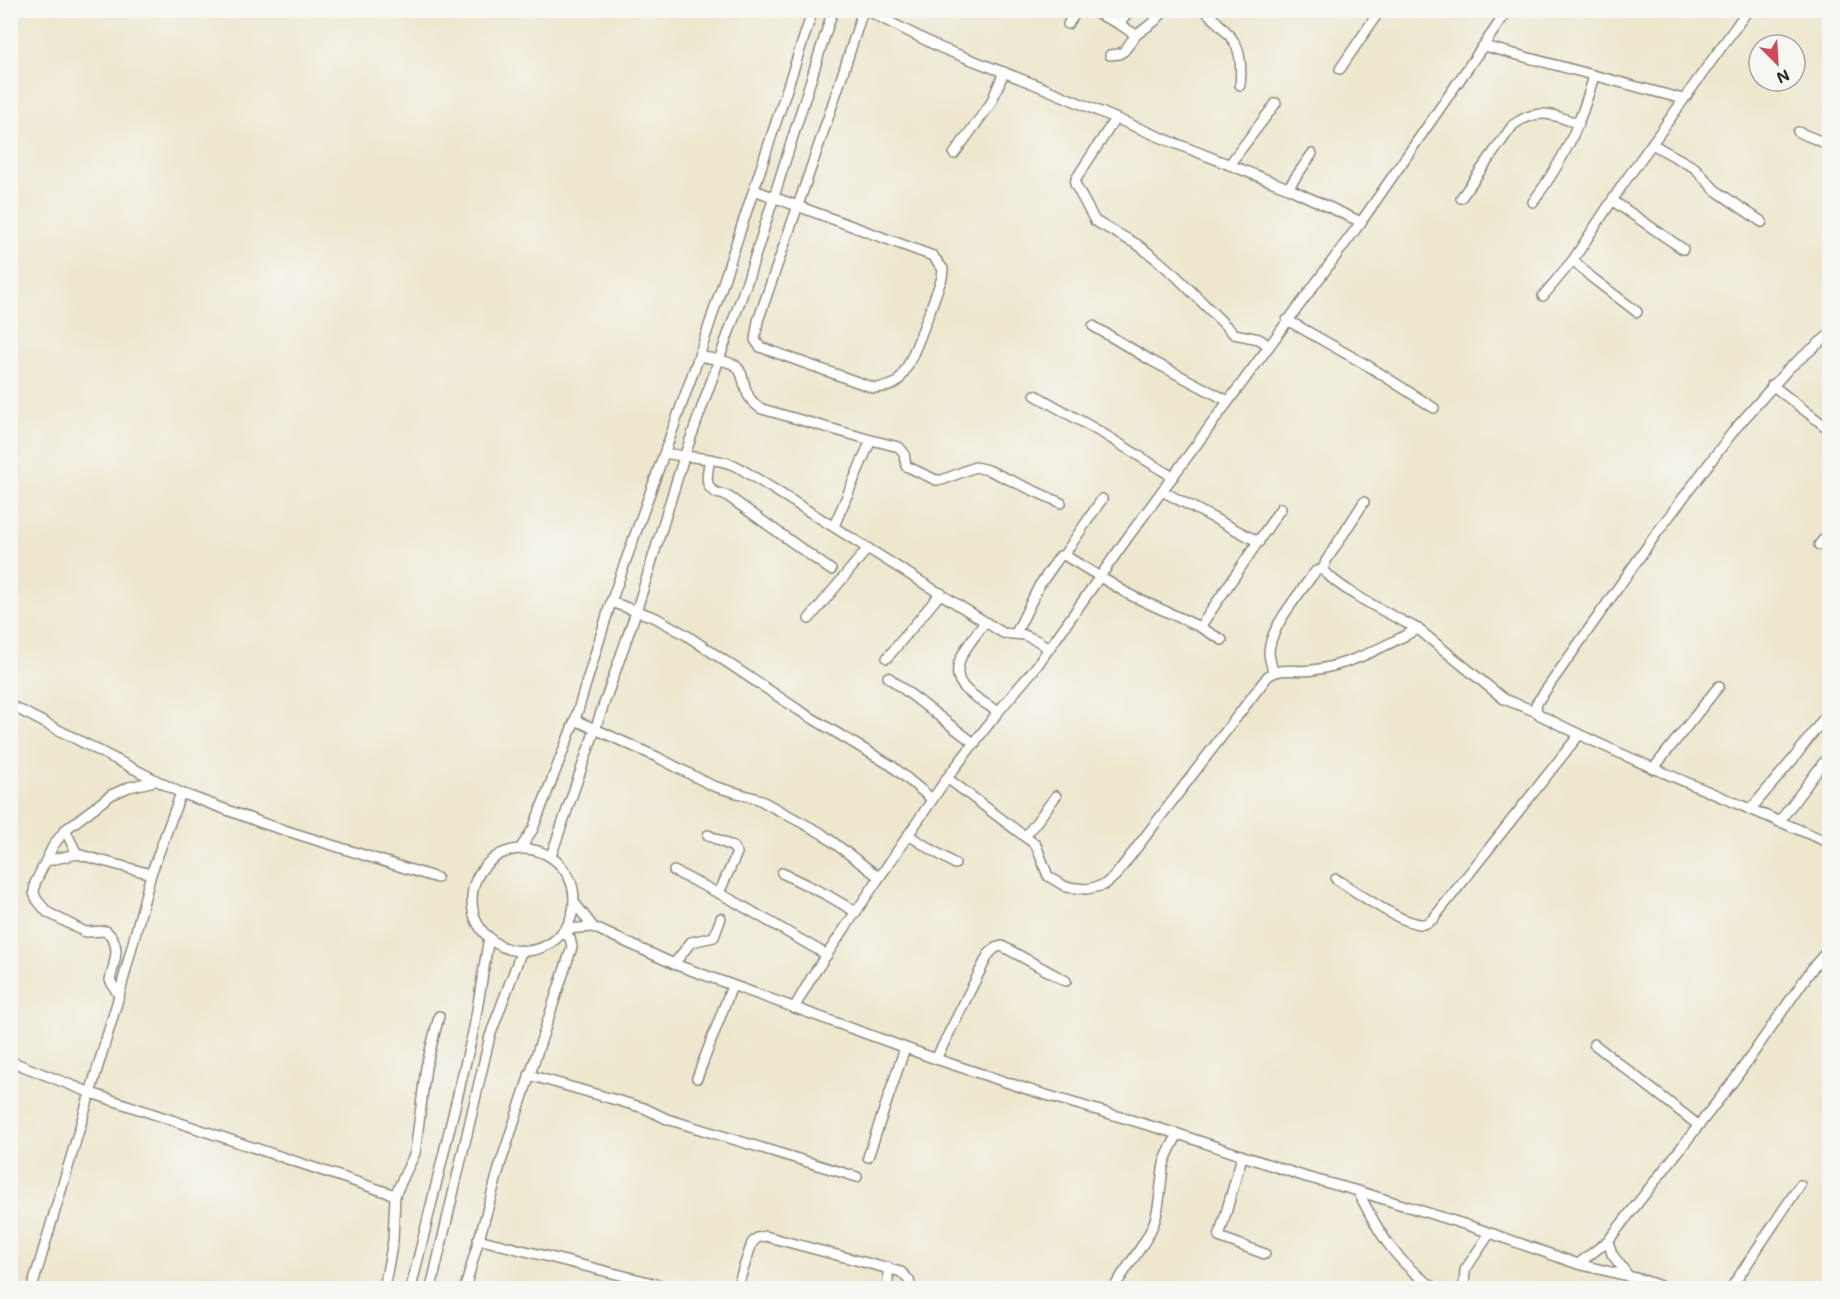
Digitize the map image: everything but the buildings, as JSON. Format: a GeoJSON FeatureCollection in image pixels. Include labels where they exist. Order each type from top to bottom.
{"type":"FeatureCollection","features":[{"type":"Feature","properties":{"kind":"street"},"geometry":{"type":"LineString","coordinates":[[520,849],[533,829],[575,720],[611,602],[699,356],[813,10]]}},
{"type":"Feature","properties":{"kind":"street"},"geometry":{"type":"LineString","coordinates":[[551,856],[636,612],[684,457],[748,279],[833,10]]}},
{"type":"Feature","properties":{"kind":"street"},"geometry":{"type":"LineString","coordinates":[[754,190],[797,205],[933,256],[944,269],[908,364],[897,382],[890,386],[874,388],[781,356],[757,344],[755,340],[758,321],[797,205],[839,90],[865,10],[941,48],[1288,188],[1361,222]]}},
{"type":"Feature","properties":{"kind":"street"},"geometry":{"type":"LineString","coordinates":[[1068,24],[1078,10]]}},
{"type":"Feature","properties":{"kind":"street"},"geometry":{"type":"LineString","coordinates":[[1090,10],[1136,35]]}},
{"type":"Feature","properties":{"kind":"street"},"geometry":{"type":"LineString","coordinates":[[1119,24],[1130,10]]}},
{"type":"Feature","properties":{"kind":"street"},"geometry":{"type":"LineString","coordinates":[[1110,55],[1124,51],[1136,35],[1155,21],[1165,10]]}},
{"type":"Feature","properties":{"kind":"street"},"geometry":{"type":"LineString","coordinates":[[1205,10],[1239,49],[1242,63],[1240,85]]}},
{"type":"Feature","properties":{"kind":"street"},"geometry":{"type":"LineString","coordinates":[[1340,69],[1380,10]]}},
{"type":"Feature","properties":{"kind":"street"},"geometry":{"type":"LineString","coordinates":[[794,1008],[802,991],[947,778],[1036,667],[1099,577],[1361,222],[1508,10]]}},
{"type":"Feature","properties":{"kind":"street"},"geometry":{"type":"LineString","coordinates":[[1543,296],[1573,260],[1623,184],[1748,10]]}},
{"type":"Feature","properties":{"kind":"street"},"geometry":{"type":"LineString","coordinates":[[1484,46],[1683,99]]}},
{"type":"Feature","properties":{"kind":"street"},"geometry":{"type":"LineString","coordinates":[[954,154],[991,103],[1004,72]]}},
{"type":"Feature","properties":{"kind":"street"},"geometry":{"type":"LineString","coordinates":[[1533,202],[1564,156],[1579,124],[1594,76]]}},
{"type":"Feature","properties":{"kind":"street"},"geometry":{"type":"LineString","coordinates":[[1229,165],[1276,103]]}},
{"type":"Feature","properties":{"kind":"street"},"geometry":{"type":"LineString","coordinates":[[1461,198],[1518,121],[1546,113],[1579,124]]}},
{"type":"Feature","properties":{"kind":"street"},"geometry":{"type":"LineString","coordinates":[[1115,119],[1076,179],[1075,184],[1090,215],[1104,227],[1138,245],[1155,258],[1234,334],[1253,337],[1269,346]]}},
{"type":"Feature","properties":{"kind":"street"},"geometry":{"type":"LineString","coordinates":[[1798,132],[1830,145]]}},
{"type":"Feature","properties":{"kind":"street"},"geometry":{"type":"LineString","coordinates":[[1652,144],[1695,168],[1715,190],[1762,222]]}},
{"type":"Feature","properties":{"kind":"street"},"geometry":{"type":"LineString","coordinates":[[1288,188],[1312,154]]}},
{"type":"Feature","properties":{"kind":"street"},"geometry":{"type":"LineString","coordinates":[[1613,201],[1683,249]]}},
{"type":"Feature","properties":{"kind":"street"},"geometry":{"type":"LineString","coordinates":[[1573,260],[1591,277],[1637,312]]}},
{"type":"Feature","properties":{"kind":"street"},"geometry":{"type":"LineString","coordinates":[[1287,320],[1370,367],[1434,408]]}},
{"type":"Feature","properties":{"kind":"street"},"geometry":{"type":"LineString","coordinates":[[1093,326],[1152,361],[1228,401]]}},
{"type":"Feature","properties":{"kind":"street"},"geometry":{"type":"LineString","coordinates":[[1537,712],[1538,700],[1656,534],[1735,429],[1789,368],[1830,334]]}},
{"type":"Feature","properties":{"kind":"street"},"geometry":{"type":"LineString","coordinates":[[699,356],[728,362],[740,370],[746,392],[756,406],[899,447],[904,453],[906,466],[936,480],[948,479],[975,467],[988,470],[1061,503]]}},
{"type":"Feature","properties":{"kind":"street"},"geometry":{"type":"LineString","coordinates":[[1772,385],[1830,429]]}},
{"type":"Feature","properties":{"kind":"street"},"geometry":{"type":"LineString","coordinates":[[1035,395],[1173,477]]}},
{"type":"Feature","properties":{"kind":"street"},"geometry":{"type":"LineString","coordinates":[[834,526],[871,440]]}},
{"type":"Feature","properties":{"kind":"street"},"geometry":{"type":"LineString","coordinates":[[665,453],[728,462],[738,467],[1002,633],[1016,633],[1038,641],[1049,649]]}},
{"type":"Feature","properties":{"kind":"street"},"geometry":{"type":"LineString","coordinates":[[710,459],[708,486],[712,491],[729,497],[831,570]]}},
{"type":"Feature","properties":{"kind":"street"},"geometry":{"type":"LineString","coordinates":[[1162,491],[1259,542]]}},
{"type":"Feature","properties":{"kind":"street"},"geometry":{"type":"LineString","coordinates":[[1016,633],[1040,586],[1102,499]]}},
{"type":"Feature","properties":{"kind":"street"},"geometry":{"type":"LineString","coordinates":[[1273,673],[1269,654],[1273,636],[1311,577],[1323,569],[1364,501]]}},
{"type":"Feature","properties":{"kind":"street"},"geometry":{"type":"LineString","coordinates":[[1200,627],[1281,508]]}},
{"type":"Feature","properties":{"kind":"street"},"geometry":{"type":"LineString","coordinates":[[1819,545],[1830,531]]}},
{"type":"Feature","properties":{"kind":"street"},"geometry":{"type":"LineString","coordinates":[[809,619],[868,548]]}},
{"type":"Feature","properties":{"kind":"street"},"geometry":{"type":"LineString","coordinates":[[1064,555],[1130,595],[1200,627],[1222,640]]}},
{"type":"Feature","properties":{"kind":"street"},"geometry":{"type":"LineString","coordinates":[[1323,569],[1334,580],[1418,629],[1504,699],[1537,712],[1579,735],[1653,769],[1830,843]]}},
{"type":"Feature","properties":{"kind":"street"},"geometry":{"type":"LineString","coordinates":[[887,658],[941,593]]}},
{"type":"Feature","properties":{"kind":"street"},"geometry":{"type":"LineString","coordinates":[[611,602],[656,618],[686,635],[800,711],[892,766],[932,799]]}},
{"type":"Feature","properties":{"kind":"street"},"geometry":{"type":"LineString","coordinates":[[985,622],[960,656],[958,674],[964,687],[998,712]]}},
{"type":"Feature","properties":{"kind":"street"},"geometry":{"type":"LineString","coordinates":[[947,778],[1036,845],[1048,876],[1066,887],[1087,889],[1111,881],[1192,773],[1273,673],[1313,671],[1364,657],[1418,629]]}},
{"type":"Feature","properties":{"kind":"street"},"geometry":{"type":"LineString","coordinates":[[888,677],[975,744]]}},
{"type":"Feature","properties":{"kind":"street"},"geometry":{"type":"LineString","coordinates":[[1653,769],[1719,686]]}},
{"type":"Feature","properties":{"kind":"street"},"geometry":{"type":"LineString","coordinates":[[10,705],[181,793],[265,824],[437,878]]}},
{"type":"Feature","properties":{"kind":"street"},"geometry":{"type":"LineString","coordinates":[[1750,810],[1830,710]]}},
{"type":"Feature","properties":{"kind":"street"},"geometry":{"type":"LineString","coordinates":[[575,720],[713,786],[758,799],[797,819],[821,833],[879,877]]}},
{"type":"Feature","properties":{"kind":"street"},"geometry":{"type":"LineString","coordinates":[[1336,879],[1403,920],[1420,924],[1428,923],[1579,735]]}},
{"type":"Feature","properties":{"kind":"street"},"geometry":{"type":"LineString","coordinates":[[1779,822],[1830,754]]}},
{"type":"Feature","properties":{"kind":"street"},"geometry":{"type":"LineString","coordinates":[[119,996],[110,980],[117,950],[111,935],[106,931],[78,930],[47,912],[34,893],[35,883],[60,835],[65,830],[111,795],[129,787],[155,781]]}},
{"type":"Feature","properties":{"kind":"street"},"geometry":{"type":"LineString","coordinates":[[32,1288],[119,996],[151,874],[181,793]]}},
{"type":"Feature","properties":{"kind":"street"},"geometry":{"type":"LineString","coordinates":[[1025,837],[1056,796]]}},
{"type":"Feature","properties":{"kind":"street"},"geometry":{"type":"LineString","coordinates":[[65,830],[77,854]]}},
{"type":"Feature","properties":{"kind":"street"},"geometry":{"type":"LineString","coordinates":[[708,835],[733,847],[737,853],[720,893]]}},
{"type":"Feature","properties":{"kind":"street"},"geometry":{"type":"LineString","coordinates":[[908,835],[955,864]]}},
{"type":"Feature","properties":{"kind":"street"},"geometry":{"type":"LineString","coordinates":[[533,849],[551,856],[569,877],[573,889],[574,902],[571,916],[563,930],[544,946],[522,950],[510,949],[489,937],[476,920],[472,898],[473,887],[480,873],[490,860],[504,852],[533,849]]}},
{"type":"Feature","properties":{"kind":"street"},"geometry":{"type":"LineString","coordinates":[[46,861],[77,854],[151,874]]}},
{"type":"Feature","properties":{"kind":"street"},"geometry":{"type":"LineString","coordinates":[[674,871],[720,893],[827,955]]}},
{"type":"Feature","properties":{"kind":"street"},"geometry":{"type":"LineString","coordinates":[[782,873],[856,912]]}},
{"type":"Feature","properties":{"kind":"street"},"geometry":{"type":"LineString","coordinates":[[574,902],[593,927],[674,964],[936,1059],[1036,1092],[1178,1134],[1242,1157],[1490,1233],[1578,1264],[1666,1288]]}},
{"type":"Feature","properties":{"kind":"street"},"geometry":{"type":"LineString","coordinates":[[674,964],[691,942],[714,937],[721,918]]}},
{"type":"Feature","properties":{"kind":"street"},"geometry":{"type":"LineString","coordinates":[[563,930],[593,927]]}},
{"type":"Feature","properties":{"kind":"street"},"geometry":{"type":"LineString","coordinates":[[465,1288],[529,1076],[572,947],[570,938],[563,930]]}},
{"type":"Feature","properties":{"kind":"street"},"geometry":{"type":"LineString","coordinates":[[411,1288],[474,1028],[489,937]]}},
{"type":"Feature","properties":{"kind":"street"},"geometry":{"type":"LineString","coordinates":[[936,1059],[988,955],[995,948],[1002,946],[1066,981]]}},
{"type":"Feature","properties":{"kind":"street"},"geometry":{"type":"LineString","coordinates":[[1578,1264],[1608,1241],[1735,1078],[1814,966],[1830,948]]}},
{"type":"Feature","properties":{"kind":"street"},"geometry":{"type":"LineString","coordinates":[[431,1288],[490,1036],[522,950]]}},
{"type":"Feature","properties":{"kind":"street"},"geometry":{"type":"LineString","coordinates":[[697,1078],[732,986]]}},
{"type":"Feature","properties":{"kind":"street"},"geometry":{"type":"LineString","coordinates":[[384,1288],[393,1241],[395,1195],[415,1153],[426,1067],[439,1016]]}},
{"type":"Feature","properties":{"kind":"street"},"geometry":{"type":"LineString","coordinates":[[1594,1044],[1698,1125]]}},
{"type":"Feature","properties":{"kind":"street"},"geometry":{"type":"LineString","coordinates":[[868,1157],[905,1048]]}},
{"type":"Feature","properties":{"kind":"street"},"geometry":{"type":"LineString","coordinates":[[10,1061],[91,1093],[395,1195]]}},
{"type":"Feature","properties":{"kind":"street"},"geometry":{"type":"LineString","coordinates":[[529,1076],[644,1108],[667,1119],[856,1177]]}},
{"type":"Feature","properties":{"kind":"street"},"geometry":{"type":"LineString","coordinates":[[1114,1288],[1141,1248],[1155,1221],[1164,1165],[1178,1134]]}},
{"type":"Feature","properties":{"kind":"street"},"geometry":{"type":"LineString","coordinates":[[1242,1157],[1219,1237],[1265,1254]]}},
{"type":"Feature","properties":{"kind":"street"},"geometry":{"type":"LineString","coordinates":[[1731,1288],[1800,1185]]}},
{"type":"Feature","properties":{"kind":"street"},"geometry":{"type":"LineString","coordinates":[[1358,1191],[1376,1228],[1401,1260],[1420,1279],[1435,1288]]}},
{"type":"Feature","properties":{"kind":"street"},"geometry":{"type":"LineString","coordinates":[[1464,1288],[1465,1270],[1490,1233]]}},
{"type":"Feature","properties":{"kind":"street"},"geometry":{"type":"LineString","coordinates":[[737,1288],[752,1243],[762,1236],[888,1268],[904,1274],[909,1280],[910,1288]]}},
{"type":"Feature","properties":{"kind":"street"},"geometry":{"type":"LineString","coordinates":[[478,1239],[672,1288]]}},
{"type":"Feature","properties":{"kind":"street"},"geometry":{"type":"LineString","coordinates":[[1608,1241],[1612,1254],[1629,1277]]}},
{"type":"Feature","properties":{"kind":"street"},"geometry":{"type":"LineString","coordinates":[[888,1268],[888,1288]]}}]}
